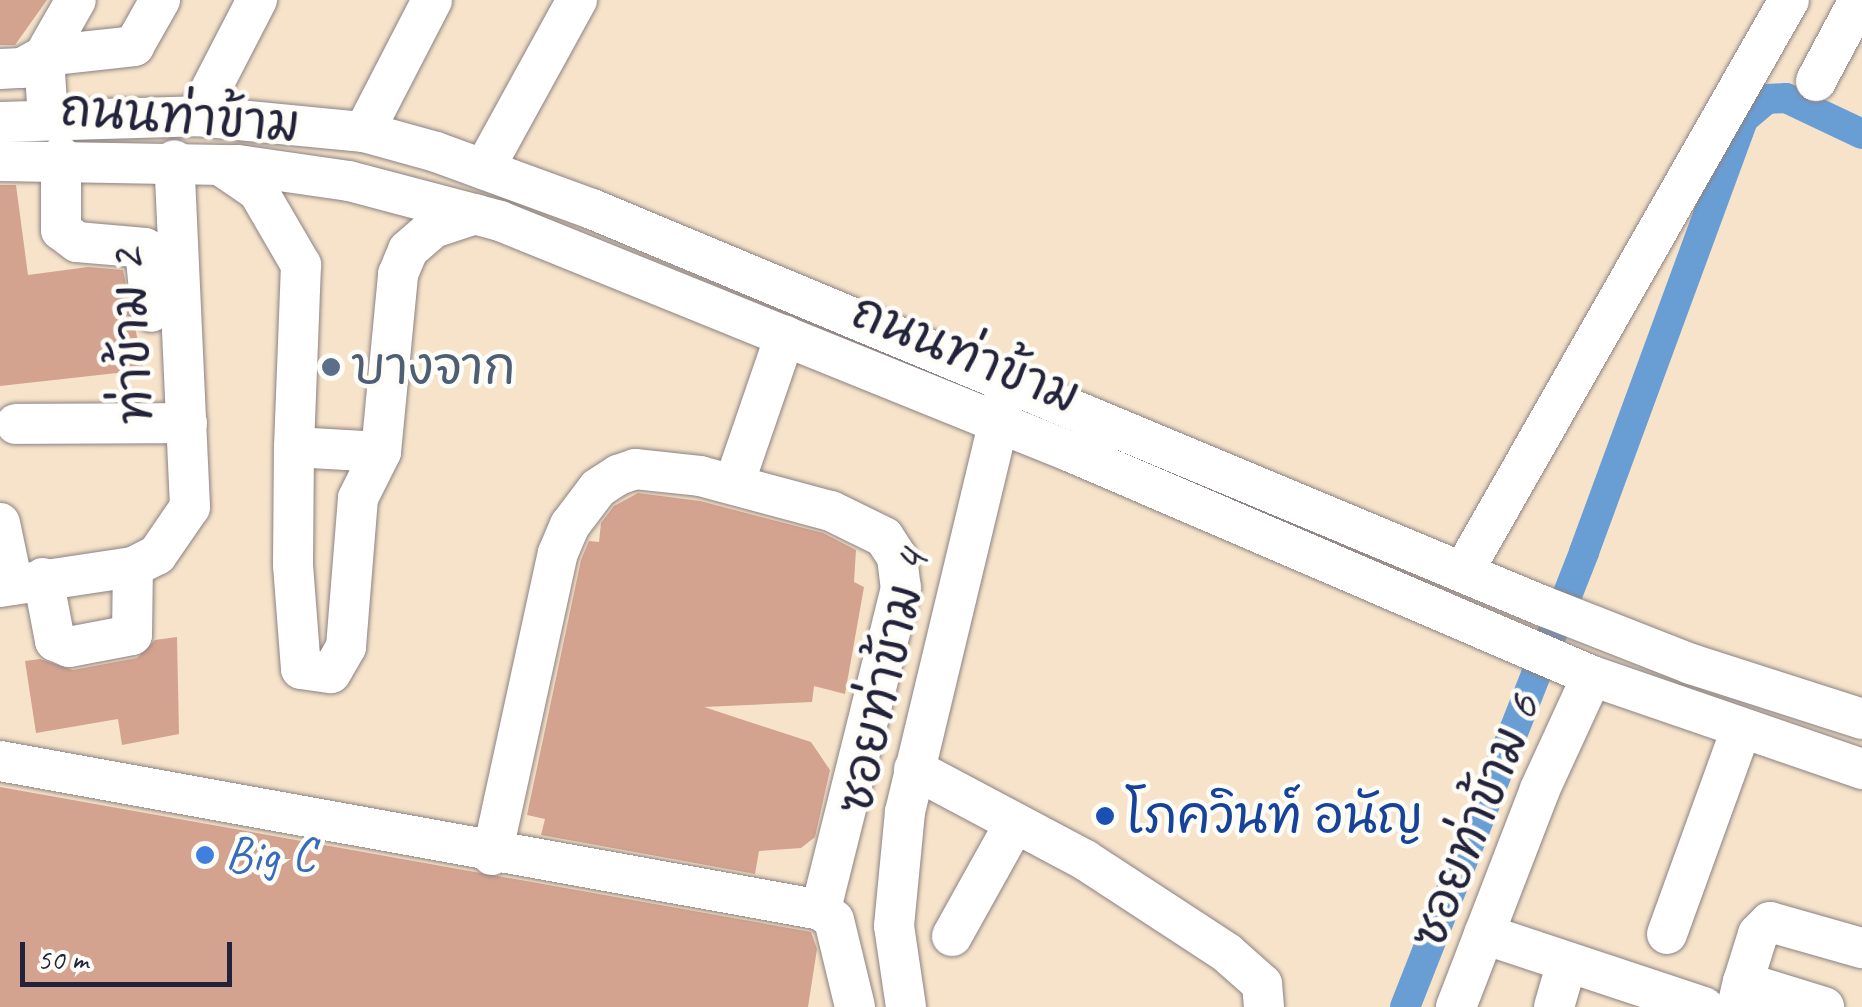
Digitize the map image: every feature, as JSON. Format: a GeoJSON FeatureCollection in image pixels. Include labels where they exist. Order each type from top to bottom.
{"type":"FeatureCollection","features":[{"type":"Feature","properties":{"kind":"street"},"geometry":{"type":"LineString","coordinates":[[76,0],[44,56],[61,230],[77,242],[146,248],[151,312]]}},
{"type":"Feature","properties":{"kind":"street"},"geometry":{"type":"LineString","coordinates":[[0,69],[22,68],[44,56],[134,46],[160,0]]}},
{"type":"Feature","properties":{"kind":"street"},"geometry":{"type":"LineString","coordinates":[[197,116],[257,0]]}},
{"type":"Feature","properties":{"kind":"street"},"geometry":{"type":"LineString","coordinates":[[364,132],[432,0]]}},
{"type":"Feature","properties":{"kind":"street"},"geometry":{"type":"LineString","coordinates":[[484,170],[578,0]]}},
{"type":"Feature","properties":{"kind":"street"},"geometry":{"type":"LineString","coordinates":[[1462,572],[1789,0]]}},
{"type":"Feature","properties":{"kind":"street"},"geometry":{"type":"LineString","coordinates":[[1816,81],[1860,0]]}},
{"type":"Feature","properties":{"kind":"street","name":"ถนนท่าข้าม"},"geometry":{"type":"LineString","coordinates":[[0,161],[54,139],[197,116],[364,132],[484,170],[1691,664],[1862,719]]}},
{"type":"Feature","properties":{"kind":"street","name":"ถนนท่าข้าม"},"geometry":{"type":"LineString","coordinates":[[0,122],[54,139],[174,160],[349,182],[476,214],[996,422],[1581,672],[1862,769]]}},
{"type":"Feature","properties":{"kind":"street","name":"ท่าข้าม 2"},"geometry":{"type":"LineString","coordinates":[[132,567],[156,555],[190,507],[174,160]]}},
{"type":"Feature","properties":{"kind":"street"},"geometry":{"type":"LineString","coordinates":[[217,163],[258,190],[301,265],[292,565],[301,669],[331,673],[346,647],[358,498],[381,452],[398,274],[408,250],[432,228],[476,214]]}},
{"type":"Feature","properties":{"kind":"street"},"geometry":{"type":"LineString","coordinates":[[734,484],[785,336]]}},
{"type":"Feature","properties":{"kind":"street","name":"ซอยท่าข้าม 4"},"geometry":{"type":"LineString","coordinates":[[906,1007],[894,926],[896,864],[914,769],[996,422],[1009,383]]}},
{"type":"Feature","properties":{"kind":"street"},"geometry":{"type":"LineString","coordinates":[[16,424],[187,423]]}},
{"type":"Feature","properties":{"kind":"street"},"geometry":{"type":"LineString","coordinates":[[294,447],[381,452]]}},
{"type":"Feature","properties":{"kind":"street"},"geometry":{"type":"LineString","coordinates":[[492,855],[558,553],[570,525],[598,488],[635,469],[734,484],[831,510],[884,537],[898,557],[901,588],[827,915],[824,1007]]}},
{"type":"Feature","properties":{"kind":"street"},"geometry":{"type":"LineString","coordinates":[[0,524],[19,583],[55,641],[69,647],[132,634],[132,567],[19,583]]}},
{"type":"Feature","properties":{"kind":"street","name":"ซอยท่าข้าม 6"},"geometry":{"type":"LineString","coordinates":[[1456,1007],[1581,672]]}},
{"type":"Feature","properties":{"kind":"street"},"geometry":{"type":"LineString","coordinates":[[1667,934],[1741,730]]}},
{"type":"Feature","properties":{"kind":"street"},"geometry":{"type":"LineString","coordinates":[[0,760],[827,915]]}},
{"type":"Feature","properties":{"kind":"street"},"geometry":{"type":"LineString","coordinates":[[914,769],[1084,860],[1253,972],[1264,1007]]}},
{"type":"Feature","properties":{"kind":"street"},"geometry":{"type":"LineString","coordinates":[[952,936],[1015,824]]}},
{"type":"Feature","properties":{"kind":"street"},"geometry":{"type":"LineString","coordinates":[[827,915],[855,1007]]}},
{"type":"Feature","properties":{"kind":"street"},"geometry":{"type":"LineString","coordinates":[[1824,1007],[1740,994],[1758,934],[1770,922],[1862,948]]}},
{"type":"Feature","properties":{"kind":"street"},"geometry":{"type":"LineString","coordinates":[[1484,934],[1568,962],[1644,998],[1704,1007]]}},
{"type":"Feature","properties":{"kind":"street"},"geometry":{"type":"LineString","coordinates":[[1554,1007],[1568,962]]}},
{"type":"Feature","properties":{"kind":"building"},"geometry":{"type":"Polygon","coordinates":[[[0,0],[47,0],[15,45],[0,45],[0,0]]]}},
{"type":"Feature","properties":{"kind":"building"},"geometry":{"type":"Polygon","coordinates":[[[0,185],[16,185],[28,275],[88,267],[123,270],[144,370],[0,386],[0,185]]]}},
{"type":"Feature","properties":{"kind":"building"},"geometry":{"type":"Polygon","coordinates":[[[638,493],[700,501],[823,533],[856,550],[854,582],[864,587],[845,694],[814,686],[812,702],[704,707],[811,742],[830,770],[815,837],[801,848],[759,851],[755,874],[541,835],[545,819],[527,815],[581,560],[589,541],[599,542],[601,523],[614,506],[638,493]]]}},
{"type":"Feature","properties":{"kind":"building"},"geometry":{"type":"Polygon","coordinates":[[[177,637],[179,734],[122,745],[118,719],[36,733],[25,661],[40,659],[73,670],[137,658],[155,640],[177,637]]]}},
{"type":"Feature","properties":{"kind":"building","name":"Big C"},"geometry":{"type":"Polygon","coordinates":[[[0,787],[811,932],[817,949],[808,1007],[0,1007],[0,787]]]}},
{"type":"Feature","properties":{"kind":"waterway"},"geometry":{"type":"LineString","coordinates":[[1405,1007],[1584,552],[1743,119],[1767,99],[1786,98],[1862,134]]}},
{"type":"Feature","properties":{"kind":"place","name":"บางจาก"},"geometry":{"type":"Point","coordinates":[331,367]}},
{"type":"Feature","properties":{"kind":"place","name":"โภควินท์ อนัญ"},"geometry":{"type":"Point","coordinates":[1105,816]}},
{"type":"Feature","properties":{"kind":"place","name":"Big C"},"geometry":{"type":"Point","coordinates":[205,855]}}]}
